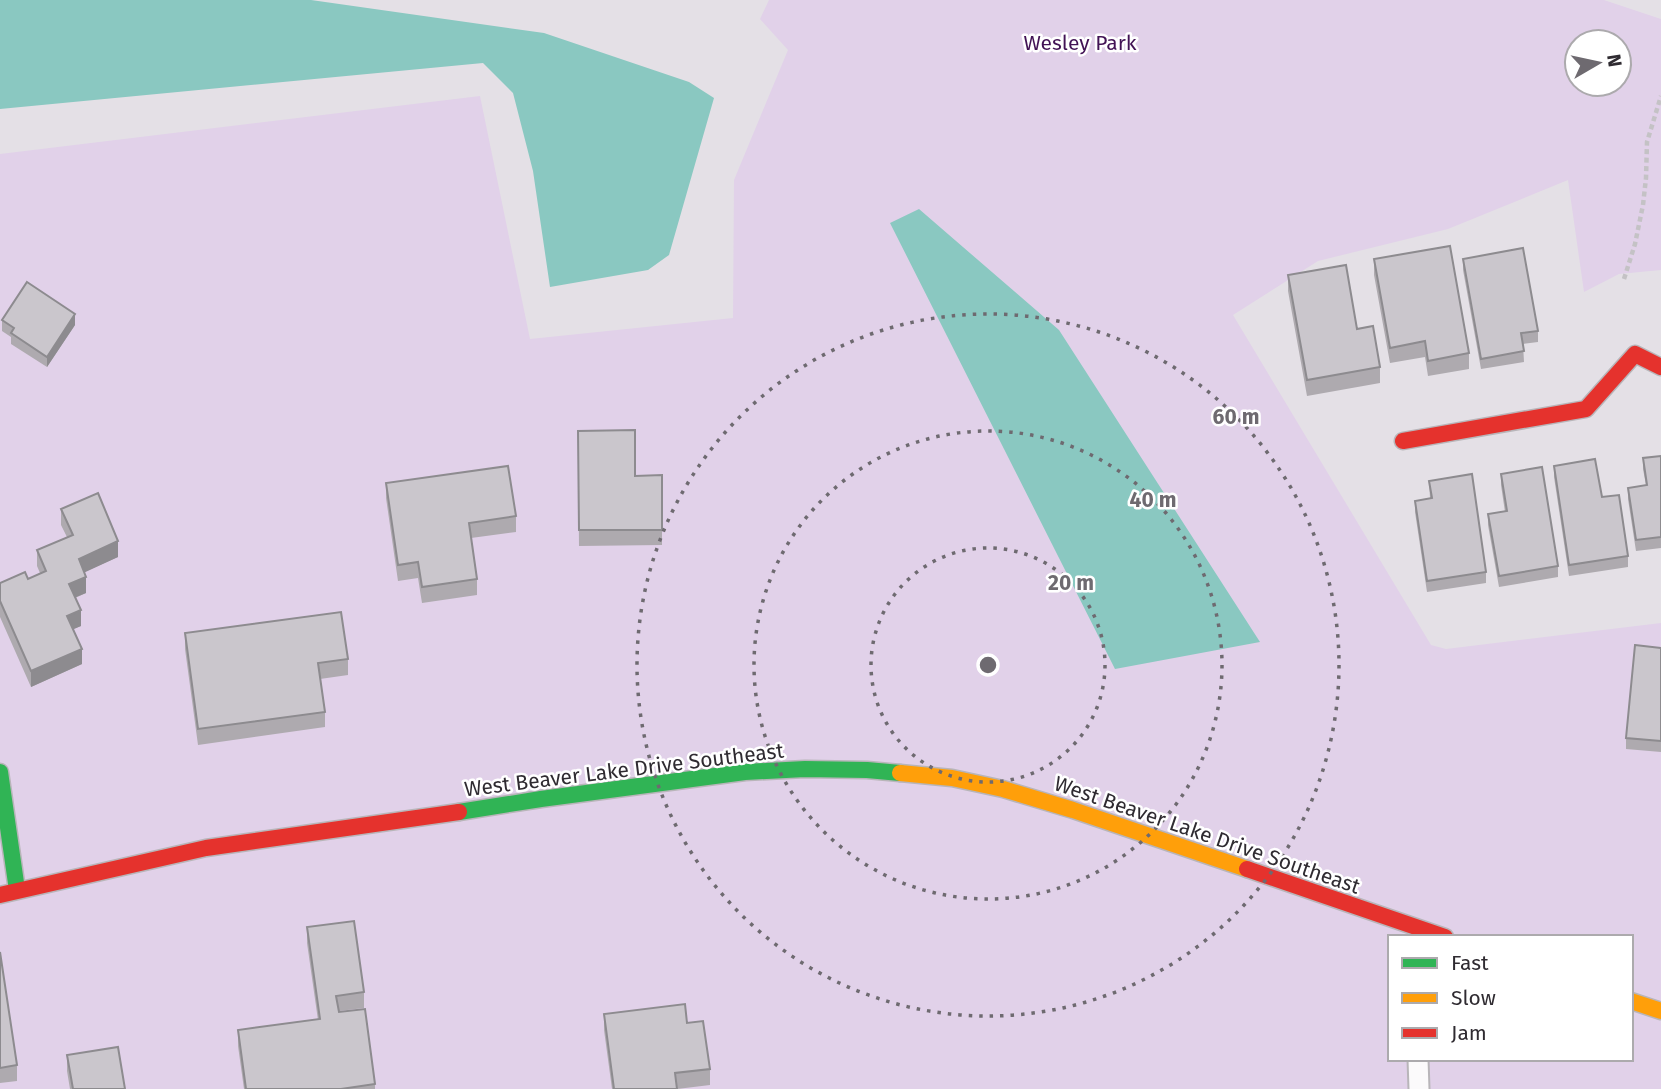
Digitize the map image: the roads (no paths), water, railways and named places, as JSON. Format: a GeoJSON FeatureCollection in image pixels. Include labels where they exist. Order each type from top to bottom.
{"type":"FeatureCollection","features":[{"type":"Feature","properties":{"kind":"street"},"geometry":{"type":"LineString","coordinates":[[1403,440],[1586,409],[1635,354],[1661,366]]}},
{"type":"Feature","properties":{"kind":"street","name":"West Beaver Lake Drive Southeast"},"geometry":{"type":"LineString","coordinates":[[0,895],[206,848],[541,799],[745,772],[867,770],[952,778],[1003,789],[1123,827],[1423,933]]}},
{"type":"Feature","properties":{"kind":"street"},"geometry":{"type":"LineString","coordinates":[[0,772],[17,890]]}},
{"type":"Feature","properties":{"kind":"street"},"geometry":{"type":"LineString","coordinates":[[1633,1002],[1661,1011]]}},
{"type":"Feature","properties":{"kind":"lane"},"geometry":{"type":"LineString","coordinates":[[1418,1061],[1419,1089]]}},
{"type":"Feature","properties":{"kind":"park label","name":"Wesley Park"},"geometry":{"type":"Point","coordinates":[1080,43]}}]}
